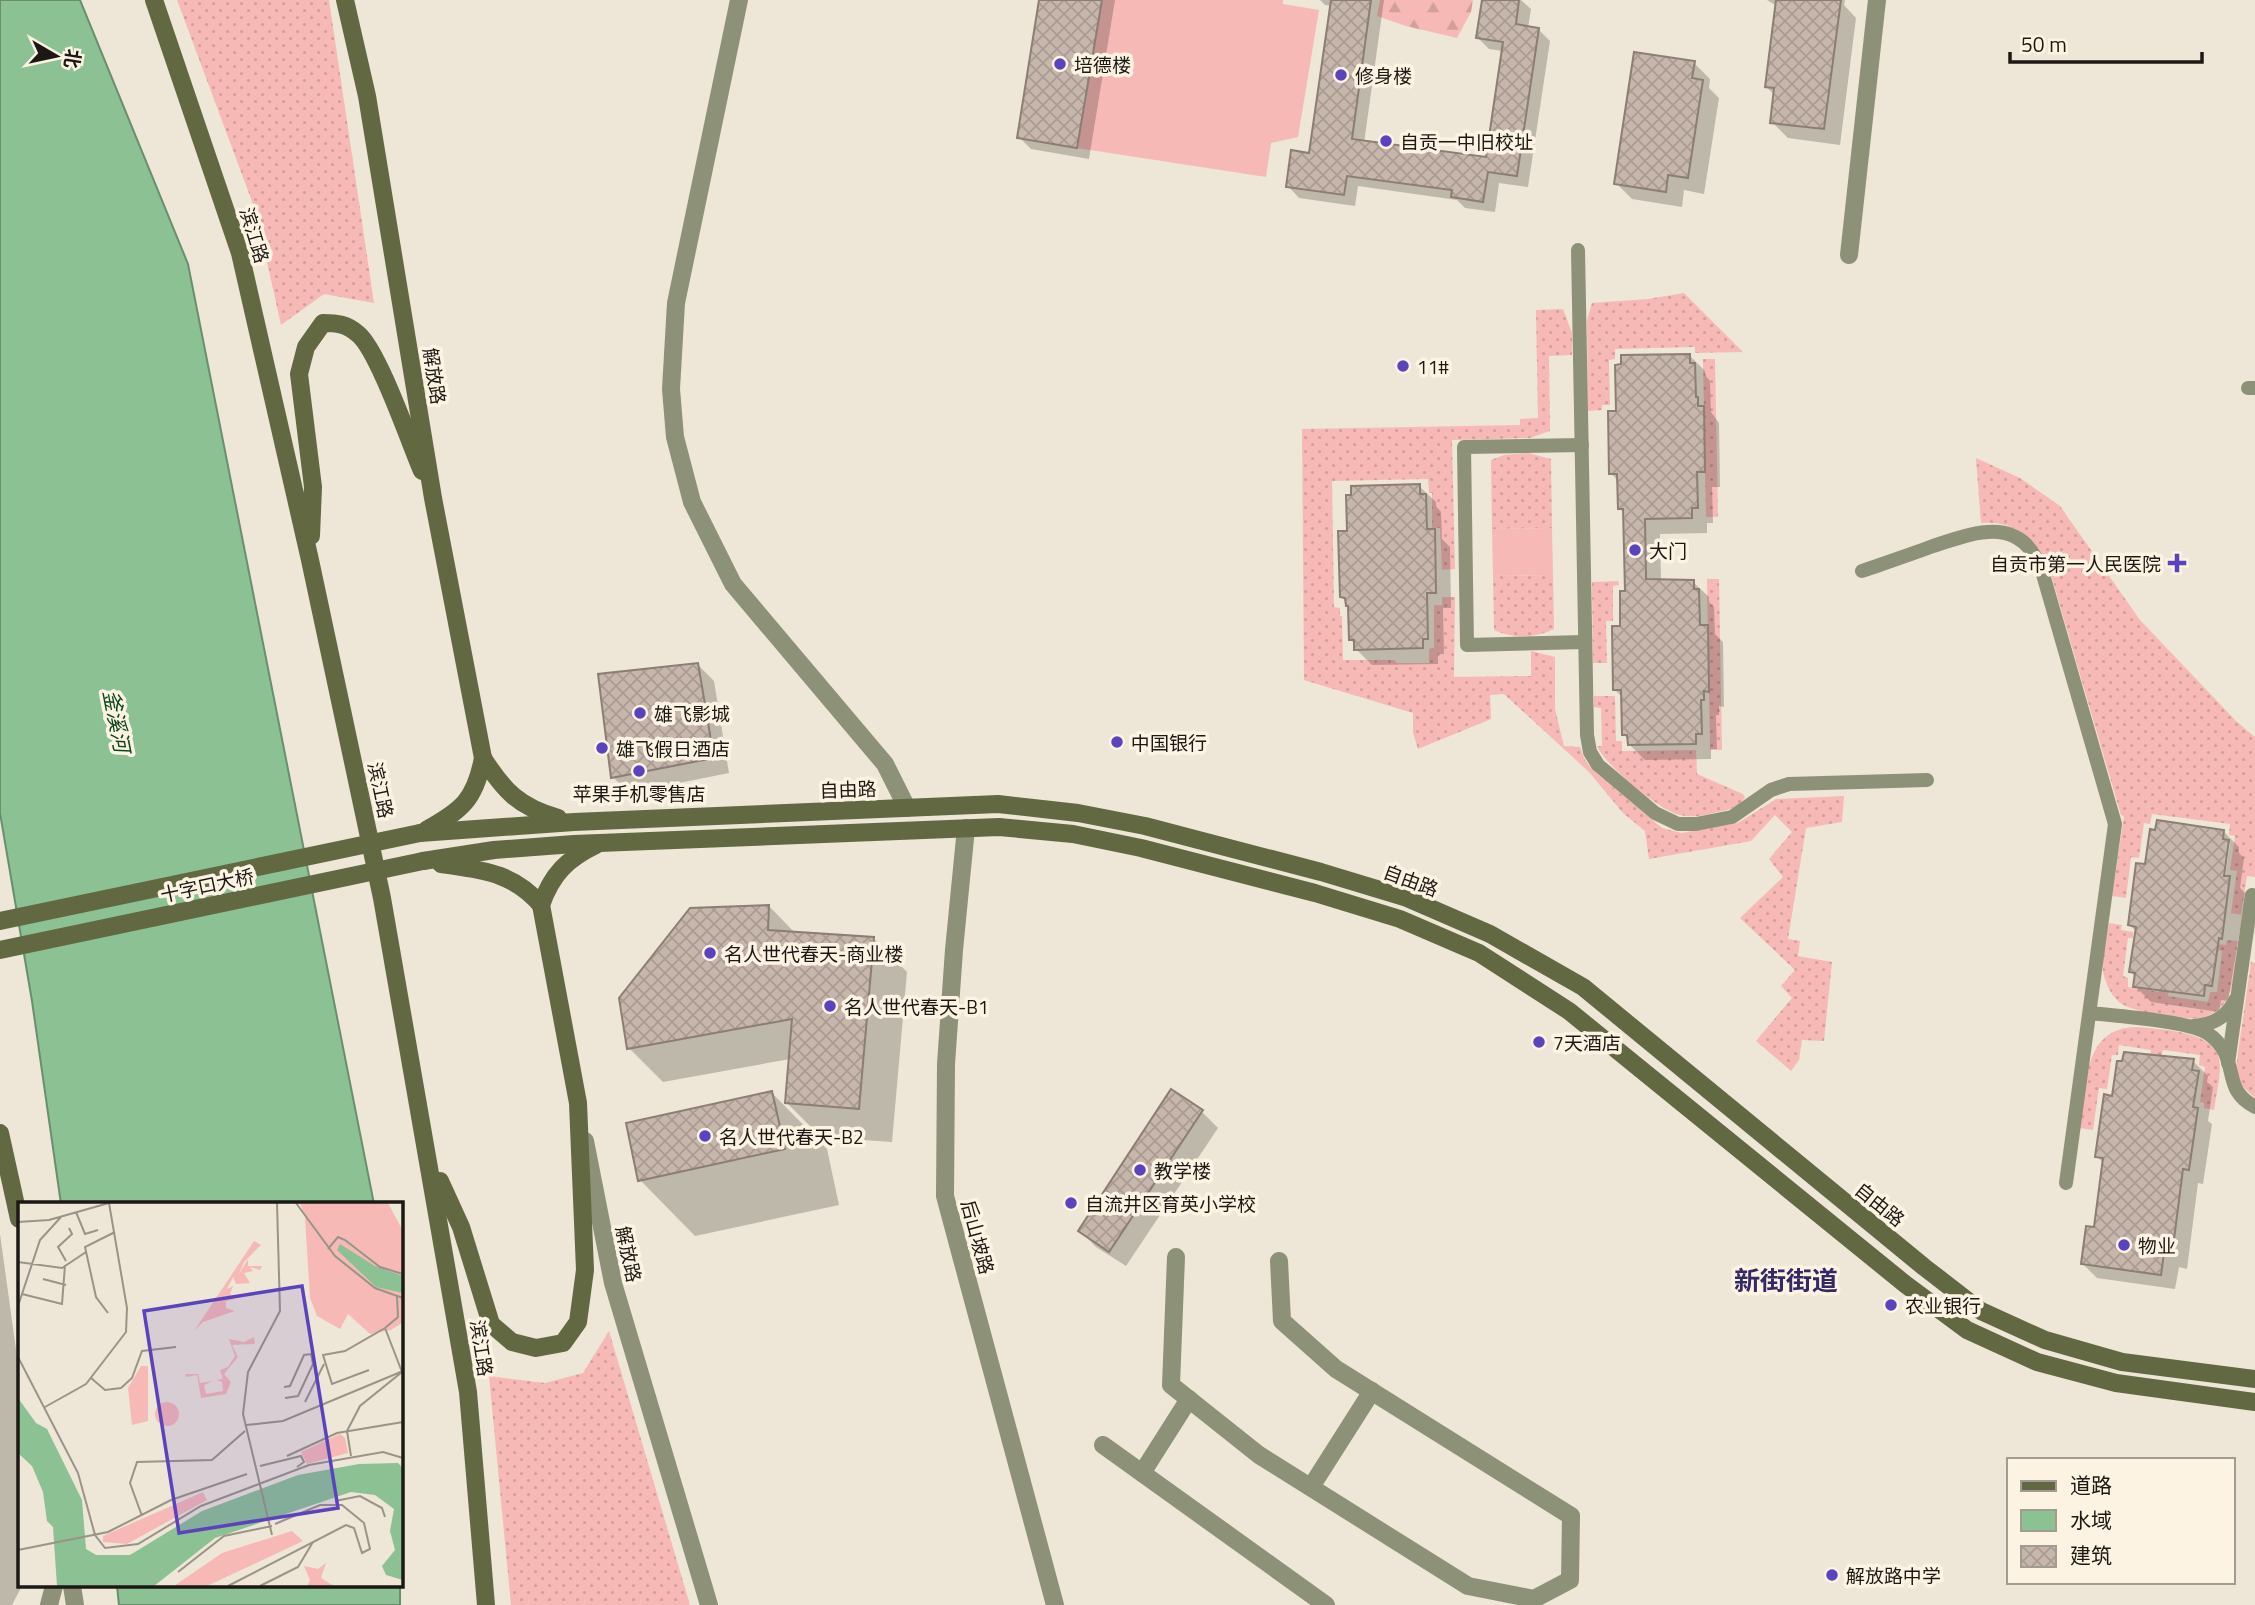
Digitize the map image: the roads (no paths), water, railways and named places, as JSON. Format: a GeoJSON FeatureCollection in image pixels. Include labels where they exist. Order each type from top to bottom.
{"type":"FeatureCollection","features":[{"type":"Feature","properties":{"kind":"main road","name":"滨江路"},"geometry":{"type":"LineString","coordinates":[[154,0],[240,253],[310,560],[382,898],[468,1392],[486,1605]]}},
{"type":"Feature","properties":{"kind":"main road","name":"解放路"},"geometry":{"type":"LineString","coordinates":[[345,0],[372,123],[433,498],[482,758]]}},
{"type":"Feature","properties":{"kind":"main road"},"geometry":{"type":"LineString","coordinates":[[310,560],[313,488],[299,374],[306,347],[323,323],[342,323],[360,335],[378,366],[433,498]]}},
{"type":"Feature","properties":{"kind":"main road"},"geometry":{"type":"LineString","coordinates":[[482,758],[512,795],[533,811],[574,822]]}},
{"type":"Feature","properties":{"kind":"main road"},"geometry":{"type":"LineString","coordinates":[[420,833],[451,816],[467,802],[478,782],[482,758]]}},
{"type":"Feature","properties":{"kind":"main road","name":"自由路"},"geometry":{"type":"LineString","coordinates":[[420,833],[574,822],[999,804],[1078,813],[1145,826],[1321,872],[1407,898],[1490,934],[1583,987],[1981,1311],[2045,1340],[2122,1362],[2255,1379]]}},
{"type":"Feature","properties":{"kind":"main road"},"geometry":{"type":"LineString","coordinates":[[424,861],[494,850],[600,843],[999,827],[1073,834],[1141,848],[1315,893],[1400,919],[1479,953],[1569,1011],[1905,1284],[1967,1330],[2037,1362],[2116,1383],[2255,1402]]}},
{"type":"Feature","properties":{"kind":"main road","name":"十字口大桥"},"geometry":{"type":"LineString","coordinates":[[0,921],[420,833]]}},
{"type":"Feature","properties":{"kind":"main road"},"geometry":{"type":"LineString","coordinates":[[424,861],[486,870],[510,879],[528,890],[541,905],[549,883],[563,867],[578,854],[600,843]]}},
{"type":"Feature","properties":{"kind":"main road","name":"十字口大桥"},"geometry":{"type":"LineString","coordinates":[[0,950],[424,861]]}},
{"type":"Feature","properties":{"kind":"main road","name":"解放路"},"geometry":{"type":"LineString","coordinates":[[541,905],[578,1103]]}},
{"type":"Feature","properties":{"kind":"main road"},"geometry":{"type":"LineString","coordinates":[[429,1160],[461,1227],[491,1324],[512,1342],[536,1348],[563,1343],[578,1322],[584,1270],[578,1103]]}},
{"type":"Feature","properties":{"kind":"main road"},"geometry":{"type":"LineString","coordinates":[[0,1133],[18,1214]]}},
{"type":"Feature","properties":{"kind":"street"},"geometry":{"type":"LineString","coordinates":[[738,0],[676,303],[671,389],[675,437],[692,502],[733,584],[885,764],[907,808]]}},
{"type":"Feature","properties":{"kind":"street"},"geometry":{"type":"LineString","coordinates":[[1849,255],[1877,0]]}},
{"type":"Feature","properties":{"kind":"street","name":"后山坡路"},"geometry":{"type":"LineString","coordinates":[[966,828],[946,1064],[945,1196],[1055,1605]]}},
{"type":"Feature","properties":{"kind":"street","name":"解放路"},"geometry":{"type":"LineString","coordinates":[[578,1103],[613,1283],[709,1605]]}},
{"type":"Feature","properties":{"kind":"street"},"geometry":{"type":"LineString","coordinates":[[1176,1257],[1171,1385],[1259,1455],[1468,1586],[1534,1599],[1570,1580],[1571,1516],[1336,1369],[1282,1321],[1279,1261]]}},
{"type":"Feature","properties":{"kind":"street"},"geometry":{"type":"LineString","coordinates":[[1311,1487],[1372,1391]]}},
{"type":"Feature","properties":{"kind":"street"},"geometry":{"type":"LineString","coordinates":[[1142,1473],[1189,1399]]}},
{"type":"Feature","properties":{"kind":"street"},"geometry":{"type":"LineString","coordinates":[[1103,1445],[1326,1605]]}},
{"type":"Feature","properties":{"kind":"street"},"geometry":{"type":"LineString","coordinates":[[49,1605],[53,1588]]}},
{"type":"Feature","properties":{"kind":"lane"},"geometry":{"type":"LineString","coordinates":[[1578,250],[1587,736],[1593,758],[1655,813],[1669,821],[1696,824],[1732,817],[1771,790],[1789,784],[1927,780]]}},
{"type":"Feature","properties":{"kind":"lane"},"geometry":{"type":"LineString","coordinates":[[1582,445],[1464,447],[1467,645],[1585,642]]}},
{"type":"Feature","properties":{"kind":"lane"},"geometry":{"type":"LineString","coordinates":[[1861,571],[1984,530],[2017,538],[2035,555],[2042,571],[2115,824],[2066,1183]]}},
{"type":"Feature","properties":{"kind":"lane"},"geometry":{"type":"LineString","coordinates":[[2228,1064],[2252,895]]}},
{"type":"Feature","properties":{"kind":"lane"},"geometry":{"type":"LineString","coordinates":[[2090,1013],[2190,1026],[2206,1025],[2222,1017],[2231,1008],[2238,992]]}},
{"type":"Feature","properties":{"kind":"lane"},"geometry":{"type":"LineString","coordinates":[[2190,1026],[2214,1038],[2224,1051],[2233,1086],[2243,1099],[2255,1107]]}},
{"type":"Feature","properties":{"kind":"water","name":"釜溪河"},"geometry":{"type":"Polygon","coordinates":[[[0,0],[80,0],[188,264],[374,1202],[61,1202],[32,1001],[0,813],[0,0]]]}},
{"type":"Feature","properties":{"kind":"water"},"geometry":{"type":"Polygon","coordinates":[[[117,1588],[400,1588],[400,1605],[119,1605],[117,1588]]]}},
{"type":"Feature","properties":{"kind":"place","name":"培德楼"},"geometry":{"type":"Point","coordinates":[1060,64]}},
{"type":"Feature","properties":{"kind":"place","name":"修身楼"},"geometry":{"type":"Point","coordinates":[1341,75]}},
{"type":"Feature","properties":{"kind":"place","name":"自贡一中旧校址"},"geometry":{"type":"Point","coordinates":[1386,141]}},
{"type":"Feature","properties":{"kind":"place","name":"11#"},"geometry":{"type":"Point","coordinates":[1403,366]}},
{"type":"Feature","properties":{"kind":"place","name":"大门"},"geometry":{"type":"Point","coordinates":[1635,550]}},
{"type":"Feature","properties":{"kind":"place","name":"自贡市第一人民医院"},"geometry":{"type":"Point","coordinates":[2177,563]}},
{"type":"Feature","properties":{"kind":"place","name":"雄飞影城"},"geometry":{"type":"Point","coordinates":[640,713]}},
{"type":"Feature","properties":{"kind":"place","name":"中国银行"},"geometry":{"type":"Point","coordinates":[1117,742]}},
{"type":"Feature","properties":{"kind":"place","name":"雄飞假日酒店"},"geometry":{"type":"Point","coordinates":[602,748]}},
{"type":"Feature","properties":{"kind":"place","name":"苹果手机零售店"},"geometry":{"type":"Point","coordinates":[639,771]}},
{"type":"Feature","properties":{"kind":"place","name":"名人世代春天-商业楼"},"geometry":{"type":"Point","coordinates":[710,953]}},
{"type":"Feature","properties":{"kind":"place","name":"名人世代春天-B1"},"geometry":{"type":"Point","coordinates":[830,1006]}},
{"type":"Feature","properties":{"kind":"place","name":"7天酒店"},"geometry":{"type":"Point","coordinates":[1539,1042]}},
{"type":"Feature","properties":{"kind":"place","name":"名人世代春天-B2"},"geometry":{"type":"Point","coordinates":[705,1136]}},
{"type":"Feature","properties":{"kind":"place","name":"教学楼"},"geometry":{"type":"Point","coordinates":[1140,1170]}},
{"type":"Feature","properties":{"kind":"place","name":"自流井区育英小学校"},"geometry":{"type":"Point","coordinates":[1071,1203]}},
{"type":"Feature","properties":{"kind":"place","name":"物业"},"geometry":{"type":"Point","coordinates":[2124,1245]}},
{"type":"Feature","properties":{"kind":"place","name":"农业银行"},"geometry":{"type":"Point","coordinates":[1891,1305]}},
{"type":"Feature","properties":{"kind":"place","name":"解放路中学"},"geometry":{"type":"Point","coordinates":[1832,1575]}},
{"type":"Feature","properties":{"kind":"district","name":"新街街道"},"geometry":{"type":"Point","coordinates":[1786,1280]}}]}
